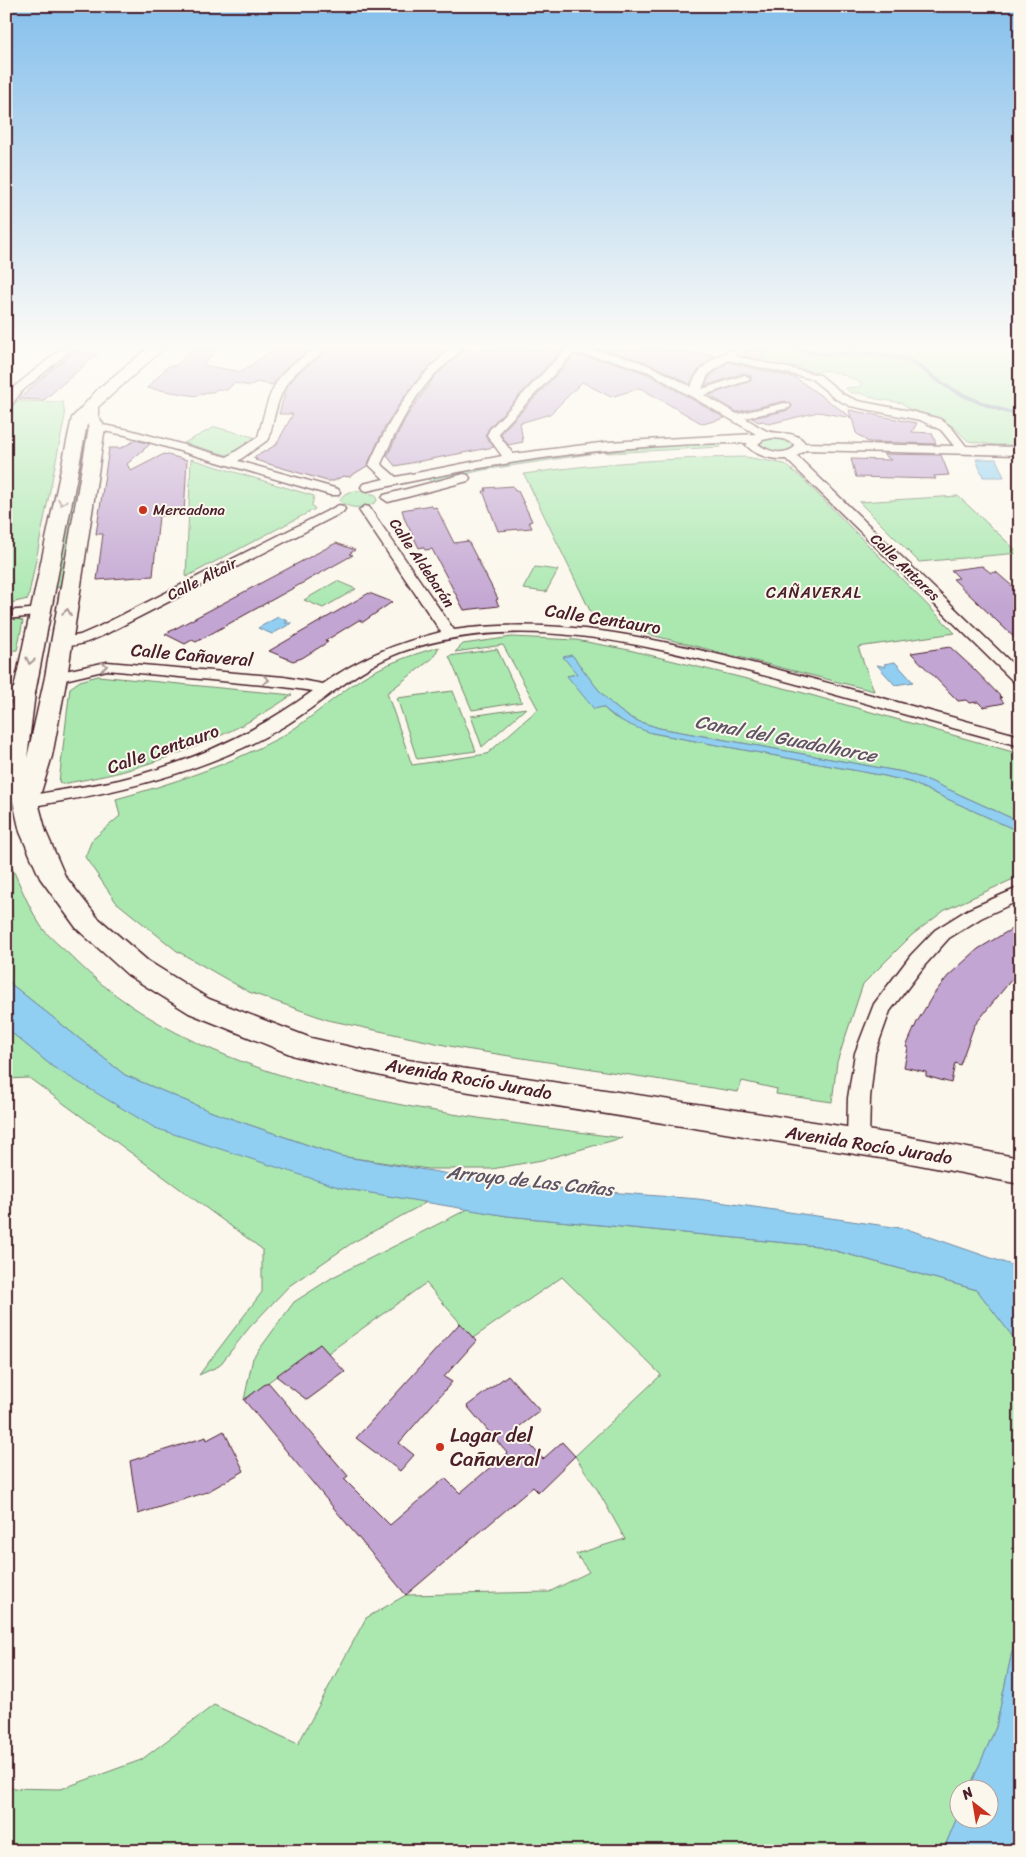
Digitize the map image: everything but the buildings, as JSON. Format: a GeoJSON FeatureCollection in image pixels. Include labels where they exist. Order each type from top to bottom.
{"type":"FeatureCollection","features":[{"type":"Feature","properties":{"kind":"main road","name":"Avenida Rocío Jurado"},"geometry":{"type":"LineString","coordinates":[[76,436],[41,612],[15,694],[15,757],[30,788],[33,832],[53,878],[87,923],[138,968],[208,1010],[306,1048],[408,1070],[858,1141],[1020,1171]]}},
{"type":"Feature","properties":{"kind":"main road"},"geometry":{"type":"LineString","coordinates":[[30,788],[40,756],[56,677],[96,436]]}},
{"type":"Feature","properties":{"kind":"street"},"geometry":{"type":"LineString","coordinates":[[138,436],[228,462],[344,489],[368,487],[550,450],[641,441],[759,442]]}},
{"type":"Feature","properties":{"kind":"street"},"geometry":{"type":"LineString","coordinates":[[228,462],[263,439],[264,436]]}},
{"type":"Feature","properties":{"kind":"street"},"geometry":{"type":"LineString","coordinates":[[387,436],[375,465],[393,481]]}},
{"type":"Feature","properties":{"kind":"street"},"geometry":{"type":"LineString","coordinates":[[493,436],[499,446],[509,457]]}},
{"type":"Feature","properties":{"kind":"street"},"geometry":{"type":"LineString","coordinates":[[753,436],[772,455],[789,455],[799,451],[802,446]]}},
{"type":"Feature","properties":{"kind":"street"},"geometry":{"type":"LineString","coordinates":[[344,489],[330,499],[332,505],[349,511],[365,510],[378,507],[388,498],[486,473],[557,461],[759,442],[785,436],[794,438],[802,446],[1020,451]]}},
{"type":"Feature","properties":{"kind":"street"},"geometry":{"type":"LineString","coordinates":[[952,436],[962,449]]}},
{"type":"Feature","properties":{"kind":"street","name":"Calle Antares"},"geometry":{"type":"LineString","coordinates":[[789,455],[1020,680]]}},
{"type":"Feature","properties":{"kind":"street"},"geometry":{"type":"LineString","coordinates":[[368,487],[384,493],[388,498]]}},
{"type":"Feature","properties":{"kind":"street","name":"Calle Altair"},"geometry":{"type":"LineString","coordinates":[[62,642],[82,640],[340,508]]}},
{"type":"Feature","properties":{"kind":"street","name":"Calle Aldebarán"},"geometry":{"type":"LineString","coordinates":[[365,510],[450,634]]}},
{"type":"Feature","properties":{"kind":"street"},"geometry":{"type":"LineString","coordinates":[[6,615],[41,612]]}},
{"type":"Feature","properties":{"kind":"street","name":"Calle Centauro"},"geometry":{"type":"LineString","coordinates":[[30,788],[74,795],[140,780],[214,754],[274,724],[372,659],[395,650],[450,634],[476,630],[524,627],[570,629],[724,661],[1020,741]]}},
{"type":"Feature","properties":{"kind":"street","name":"Calle Cañaveral"},"geometry":{"type":"LineString","coordinates":[[56,677],[107,666],[284,682],[325,689]]}},
{"type":"Feature","properties":{"kind":"street"},"geometry":{"type":"LineString","coordinates":[[858,1141],[859,1098],[866,1052],[881,1009],[918,960],[942,934],[974,914],[1020,893]]}},
{"type":"Feature","properties":{"kind":"green space"},"geometry":{"type":"Polygon","coordinates":[[[6,436],[61,436],[28,599],[6,604],[6,436]]]}},
{"type":"Feature","properties":{"kind":"green space"},"geometry":{"type":"Polygon","coordinates":[[[198,436],[248,436],[257,438],[230,456],[184,443],[198,436]]]}},
{"type":"Feature","properties":{"kind":"green space"},"geometry":{"type":"Polygon","coordinates":[[[963,436],[1018,436],[1020,445],[995,445],[968,441],[963,436]]]}},
{"type":"Feature","properties":{"kind":"green space"},"geometry":{"type":"Polygon","coordinates":[[[772,438],[792,442],[793,447],[785,451],[776,452],[760,445],[762,440],[772,438]]]}},
{"type":"Feature","properties":{"kind":"green space"},"geometry":{"type":"Polygon","coordinates":[[[720,442],[721,447],[607,453],[604,447],[720,442]]]}},
{"type":"Feature","properties":{"kind":"green space"},"geometry":{"type":"Polygon","coordinates":[[[87,445],[62,587],[53,588],[79,446],[87,445]]]}},
{"type":"Feature","properties":{"kind":"green space"},"geometry":{"type":"Polygon","coordinates":[[[587,449],[590,454],[483,470],[431,482],[426,477],[587,449]]]}},
{"type":"Feature","properties":{"kind":"green space"},"geometry":{"type":"Polygon","coordinates":[[[746,457],[785,464],[803,479],[955,633],[858,647],[874,691],[623,628],[596,623],[524,474],[635,462],[746,457]]]}},
{"type":"Feature","properties":{"kind":"green space"},"geometry":{"type":"Polygon","coordinates":[[[191,459],[314,496],[312,505],[315,509],[186,577],[191,459]]]}},
{"type":"Feature","properties":{"kind":"green space"},"geometry":{"type":"Polygon","coordinates":[[[360,491],[376,495],[377,501],[368,506],[353,507],[340,501],[345,494],[360,491]]]}},
{"type":"Feature","properties":{"kind":"green space"},"geometry":{"type":"Polygon","coordinates":[[[958,496],[1019,553],[919,562],[859,502],[958,496]]]}},
{"type":"Feature","properties":{"kind":"green space"},"geometry":{"type":"Polygon","coordinates":[[[535,567],[558,570],[546,592],[523,589],[535,567]]]}},
{"type":"Feature","properties":{"kind":"green space"},"geometry":{"type":"Polygon","coordinates":[[[337,581],[356,589],[323,608],[304,600],[337,581]]]}},
{"type":"Feature","properties":{"kind":"green space"},"geometry":{"type":"Polygon","coordinates":[[[6,615],[23,621],[17,650],[6,651],[6,615]]]}},
{"type":"Feature","properties":{"kind":"green space"},"geometry":{"type":"Polygon","coordinates":[[[512,637],[576,640],[629,650],[800,692],[1020,754],[1020,822],[930,781],[903,772],[659,728],[639,722],[615,707],[607,699],[572,655],[577,674],[567,676],[614,717],[652,733],[910,782],[1020,832],[1020,876],[945,910],[912,935],[863,984],[837,1062],[832,1102],[776,1094],[777,1089],[742,1081],[738,1092],[459,1048],[328,1020],[249,992],[177,951],[116,902],[85,857],[92,840],[120,816],[116,799],[199,773],[260,748],[311,717],[362,678],[380,668],[439,647],[433,658],[387,693],[412,765],[487,754],[538,709],[503,645],[455,652],[463,644],[512,637]]]}},
{"type":"Feature","properties":{"kind":"green space"},"geometry":{"type":"Polygon","coordinates":[[[497,649],[522,702],[472,710],[449,656],[497,649]]]}},
{"type":"Feature","properties":{"kind":"green space"},"geometry":{"type":"Polygon","coordinates":[[[98,676],[292,695],[254,719],[194,747],[106,776],[63,784],[59,782],[70,688],[80,681],[98,676]]]}},
{"type":"Feature","properties":{"kind":"green space"},"geometry":{"type":"Polygon","coordinates":[[[453,691],[476,751],[417,759],[397,698],[453,691]]]}},
{"type":"Feature","properties":{"kind":"green space"},"geometry":{"type":"Polygon","coordinates":[[[526,708],[482,747],[471,716],[526,708]]]}},
{"type":"Feature","properties":{"kind":"green space"},"geometry":{"type":"Polygon","coordinates":[[[6,855],[34,915],[51,938],[76,961],[131,1005],[193,1041],[261,1068],[332,1090],[406,1106],[622,1138],[542,1160],[492,1169],[428,1169],[340,1156],[212,1112],[125,1075],[11,984],[6,976],[6,855]]]}},
{"type":"Feature","properties":{"kind":"green space"},"geometry":{"type":"Polygon","coordinates":[[[6,1028],[53,1067],[341,1188],[427,1202],[352,1243],[289,1286],[249,1328],[219,1366],[199,1375],[262,1292],[262,1249],[29,1078],[6,1079],[6,1028]]]}},
{"type":"Feature","properties":{"kind":"green space"},"geometry":{"type":"Polygon","coordinates":[[[468,1209],[507,1216],[818,1246],[977,1290],[1020,1346],[1020,1614],[996,1727],[973,1780],[948,1780],[948,1830],[952,1830],[943,1851],[6,1851],[6,1788],[61,1789],[141,1760],[214,1705],[298,1744],[366,1618],[406,1595],[549,1592],[589,1572],[576,1554],[625,1539],[597,1489],[575,1456],[661,1375],[562,1277],[473,1338],[426,1283],[328,1353],[320,1344],[244,1400],[253,1358],[294,1302],[333,1277],[468,1209]]]}},
{"type":"Feature","properties":{"kind":"water"},"geometry":{"type":"Polygon","coordinates":[[[976,459],[996,459],[1004,477],[983,477],[976,459]]]}},
{"type":"Feature","properties":{"kind":"water"},"geometry":{"type":"Polygon","coordinates":[[[278,617],[288,621],[285,623],[292,623],[272,634],[258,628],[278,617]]]}},
{"type":"Feature","properties":{"kind":"water"},"geometry":{"type":"Polygon","coordinates":[[[572,655],[607,699],[615,707],[636,720],[659,728],[903,772],[930,781],[1020,822],[1020,832],[910,782],[652,733],[638,728],[620,720],[603,707],[594,709],[567,676],[577,674],[563,657],[572,655]]]}},
{"type":"Feature","properties":{"kind":"water"},"geometry":{"type":"Polygon","coordinates":[[[895,662],[913,682],[895,685],[877,665],[886,667],[884,664],[895,662]]]}},
{"type":"Feature","properties":{"kind":"water"},"geometry":{"type":"Polygon","coordinates":[[[6,976],[11,984],[125,1075],[212,1112],[340,1156],[517,1185],[698,1199],[907,1229],[1020,1268],[1020,1346],[977,1290],[818,1246],[507,1216],[341,1188],[155,1128],[53,1067],[6,1028],[6,976]]]}},
{"type":"Feature","properties":{"kind":"water"},"geometry":{"type":"Polygon","coordinates":[[[1020,1614],[1020,1851],[943,1851],[952,1830],[998,1830],[998,1780],[973,1780],[996,1727],[1020,1614]]]}},
{"type":"Feature","properties":{"kind":"place","name":"Mercadona"},"geometry":{"type":"Point","coordinates":[143,510]}},
{"type":"Feature","properties":{"kind":"place","name":"Lagar del Cañaveral"},"geometry":{"type":"Point","coordinates":[440,1447]}},
{"type":"Feature","properties":{"kind":"district","name":"CAÑAVERAL"},"geometry":{"type":"Point","coordinates":[814,592]}},
{"type":"Feature","properties":{"kind":"water label","name":"Canal del Guadalhorce"},"geometry":{"type":"Point","coordinates":[786,738]}},
{"type":"Feature","properties":{"kind":"water label","name":"Arroyo de Las Cañas"},"geometry":{"type":"Point","coordinates":[530,1180]}}]}
